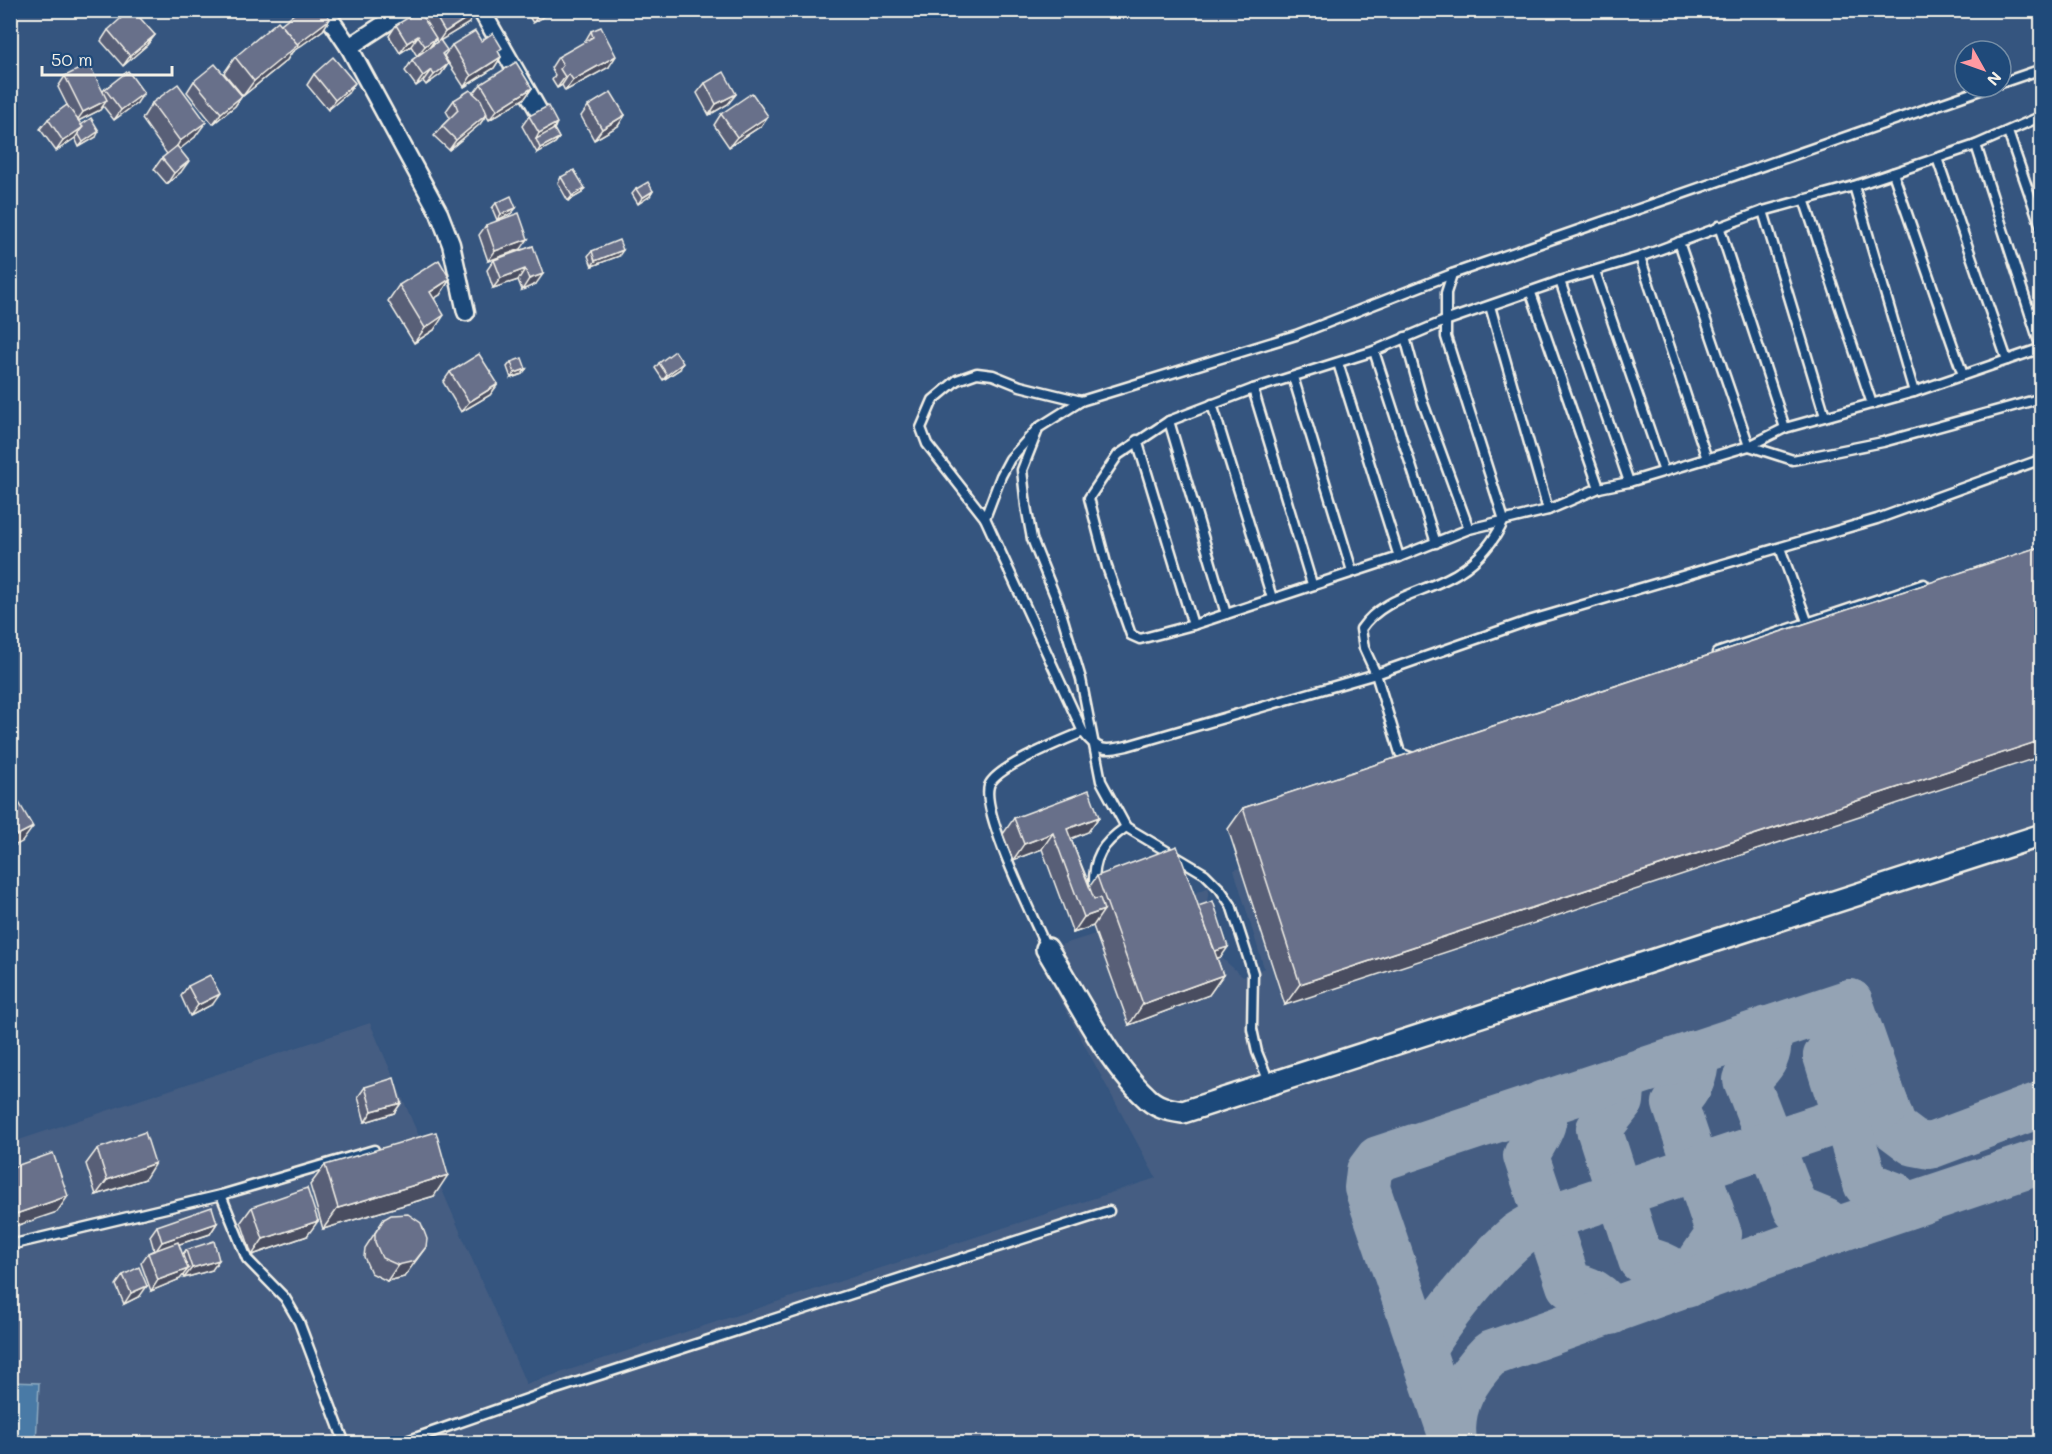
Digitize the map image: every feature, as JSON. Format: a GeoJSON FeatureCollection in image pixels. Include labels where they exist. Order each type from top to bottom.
{"type":"FeatureCollection","features":[{"type":"Feature","properties":{"kind":"street"},"geometry":{"type":"LineString","coordinates":[[324,10],[349,47],[439,213],[450,244],[466,312]]}},
{"type":"Feature","properties":{"kind":"street"},"geometry":{"type":"LineString","coordinates":[[349,47],[406,10]]}},
{"type":"Feature","properties":{"kind":"street"},"geometry":{"type":"LineString","coordinates":[[481,10],[546,124]]}},
{"type":"Feature","properties":{"kind":"street"},"geometry":{"type":"LineString","coordinates":[[1047,949],[1113,1055],[1145,1097],[1164,1109],[1183,1112],[1211,1105],[1269,1083],[2042,835]]}},
{"type":"Feature","properties":{"kind":"lane"},"geometry":{"type":"LineString","coordinates":[[2013,79],[2042,69]]}},
{"type":"Feature","properties":{"kind":"lane"},"geometry":{"type":"LineString","coordinates":[[985,518],[1010,459],[1038,428],[1081,401],[1296,335],[1452,274],[1955,99]]}},
{"type":"Feature","properties":{"kind":"lane"},"geometry":{"type":"LineString","coordinates":[[1976,145],[2041,348],[1914,392],[1785,428],[1749,446],[1629,482],[1599,488],[1548,510],[1469,529],[1399,557],[1352,570],[1193,625],[1140,639],[1131,635],[1107,567],[1089,498],[1118,455],[1137,440],[1169,421],[1253,389],[1374,351],[1445,321],[1531,293],[1560,281],[1640,257],[1719,226],[1854,186],[1976,145],[2042,116]]}},
{"type":"Feature","properties":{"kind":"lane"},"geometry":{"type":"LineString","coordinates":[[2008,132],[2042,230]]}},
{"type":"Feature","properties":{"kind":"lane"},"geometry":{"type":"LineString","coordinates":[[1936,158],[2007,360]]}},
{"type":"Feature","properties":{"kind":"lane"},"geometry":{"type":"LineString","coordinates":[[1893,172],[1964,375]]}},
{"type":"Feature","properties":{"kind":"lane"},"geometry":{"type":"LineString","coordinates":[[1854,186],[1914,392]]}},
{"type":"Feature","properties":{"kind":"lane"},"geometry":{"type":"LineString","coordinates":[[1804,200],[1872,404]]}},
{"type":"Feature","properties":{"kind":"lane"},"geometry":{"type":"LineString","coordinates":[[1764,211],[1825,416]]}},
{"type":"Feature","properties":{"kind":"lane"},"geometry":{"type":"LineString","coordinates":[[1719,226],[1785,428]]}},
{"type":"Feature","properties":{"kind":"lane"},"geometry":{"type":"LineString","coordinates":[[1679,242],[1749,446]]}},
{"type":"Feature","properties":{"kind":"lane"},"geometry":{"type":"LineString","coordinates":[[1640,257],[1707,459]]}},
{"type":"Feature","properties":{"kind":"lane"},"geometry":{"type":"LineString","coordinates":[[1595,271],[1663,470]]}},
{"type":"Feature","properties":{"kind":"lane"},"geometry":{"type":"LineString","coordinates":[[1421,756],[1410,759],[1400,753],[1376,674],[1364,648],[1360,629],[1370,615],[1397,599],[1459,572],[1496,537],[1504,520],[1446,337],[1446,293],[1452,274]]}},
{"type":"Feature","properties":{"kind":"lane"},"geometry":{"type":"LineString","coordinates":[[1560,281],[1629,482]]}},
{"type":"Feature","properties":{"kind":"lane"},"geometry":{"type":"LineString","coordinates":[[1531,293],[1599,488]]}},
{"type":"Feature","properties":{"kind":"lane"},"geometry":{"type":"LineString","coordinates":[[1490,306],[1548,510]]}},
{"type":"Feature","properties":{"kind":"lane"},"geometry":{"type":"LineString","coordinates":[[1405,337],[1423,403],[1469,529]]}},
{"type":"Feature","properties":{"kind":"lane"},"geometry":{"type":"LineString","coordinates":[[1374,351],[1436,543]]}},
{"type":"Feature","properties":{"kind":"lane"},"geometry":{"type":"LineString","coordinates":[[1338,363],[1399,557]]}},
{"type":"Feature","properties":{"kind":"lane"},"geometry":{"type":"LineString","coordinates":[[1081,401],[1020,386],[993,375],[977,373],[957,380],[933,400],[921,428],[927,444],[985,518],[1083,732],[1093,746],[1108,750],[1376,674],[1525,622],[1877,519],[2042,459]]}},
{"type":"Feature","properties":{"kind":"lane"},"geometry":{"type":"LineString","coordinates":[[1293,377],[1352,570]]}},
{"type":"Feature","properties":{"kind":"lane"},"geometry":{"type":"LineString","coordinates":[[1253,389],[1312,584]]}},
{"type":"Feature","properties":{"kind":"lane"},"geometry":{"type":"LineString","coordinates":[[1749,446],[1793,460],[1873,445],[2042,398]]}},
{"type":"Feature","properties":{"kind":"lane"},"geometry":{"type":"LineString","coordinates":[[1212,404],[1272,598]]}},
{"type":"Feature","properties":{"kind":"lane"},"geometry":{"type":"LineString","coordinates":[[1169,421],[1226,614]]}},
{"type":"Feature","properties":{"kind":"lane"},"geometry":{"type":"LineString","coordinates":[[1038,428],[1022,470],[1026,506],[1032,539],[1059,606],[1081,679],[1101,781],[1126,827],[1205,874],[1220,889],[1231,905],[1253,974],[1252,1029],[1257,1052],[1269,1083]]}},
{"type":"Feature","properties":{"kind":"lane"},"geometry":{"type":"LineString","coordinates":[[1137,440],[1193,625]]}},
{"type":"Feature","properties":{"kind":"lane"},"geometry":{"type":"LineString","coordinates":[[1780,548],[1807,621]]}},
{"type":"Feature","properties":{"kind":"lane"},"geometry":{"type":"LineString","coordinates":[[1707,656],[1807,621],[1930,583]]}},
{"type":"Feature","properties":{"kind":"lane"},"geometry":{"type":"LineString","coordinates":[[1047,949],[994,825],[988,801],[989,785],[1000,773],[1060,741],[1083,732]]}},
{"type":"Feature","properties":{"kind":"lane"},"geometry":{"type":"LineString","coordinates":[[1094,887],[1094,868],[1108,839],[1126,827]]}},
{"type":"Feature","properties":{"kind":"lane"},"geometry":{"type":"LineString","coordinates":[[10,1245],[222,1195],[374,1150]]}},
{"type":"Feature","properties":{"kind":"lane"},"geometry":{"type":"LineString","coordinates":[[222,1195],[248,1259],[285,1298],[299,1322],[345,1443]]}},
{"type":"Feature","properties":{"kind":"lane"},"geometry":{"type":"LineString","coordinates":[[398,1443],[547,1392],[1109,1211]]}},
{"type":"Feature","properties":{"kind":"shaded area"},"geometry":{"type":"Polygon","coordinates":[[[2041,604],[2041,1443],[11,1443],[10,1143],[370,1023],[526,1384],[1156,1178],[1035,953],[1108,930],[1209,887],[1206,911],[1221,957],[1243,977],[1264,968],[1234,870],[2041,604]]]}},
{"type":"Feature","properties":{"kind":"shaded area"},"geometry":{"type":"Polygon","coordinates":[[[11,1382],[39,1383],[36,1443],[11,1442],[11,1382]]]}},
{"type":"Feature","properties":{"kind":"building"},"geometry":{"type":"Polygon","coordinates":[[[130,10],[133,10],[155,35],[130,56],[108,30],[130,10]]]}},
{"type":"Feature","properties":{"kind":"building"},"geometry":{"type":"Polygon","coordinates":[[[299,10],[324,10],[330,19],[297,44],[281,24],[299,10]]]}},
{"type":"Feature","properties":{"kind":"building"},"geometry":{"type":"Polygon","coordinates":[[[432,10],[475,10],[476,12],[445,32],[432,10]]]}},
{"type":"Feature","properties":{"kind":"building"},"geometry":{"type":"Polygon","coordinates":[[[419,11],[436,38],[425,46],[418,36],[407,43],[396,25],[419,11]]]}},
{"type":"Feature","properties":{"kind":"building"},"geometry":{"type":"Polygon","coordinates":[[[278,21],[298,45],[254,81],[235,57],[278,21]]]}},
{"type":"Feature","properties":{"kind":"building"},"geometry":{"type":"Polygon","coordinates":[[[601,27],[616,56],[573,80],[569,74],[565,77],[560,69],[563,65],[558,57],[593,37],[591,31],[601,27]]]}},
{"type":"Feature","properties":{"kind":"building"},"geometry":{"type":"Polygon","coordinates":[[[475,31],[481,41],[493,33],[502,48],[498,51],[501,57],[471,76],[452,45],[475,31]]]}},
{"type":"Feature","properties":{"kind":"building"},"geometry":{"type":"Polygon","coordinates":[[[440,40],[447,50],[442,54],[448,64],[434,75],[431,70],[423,76],[412,60],[440,40]]]}},
{"type":"Feature","properties":{"kind":"building"},"geometry":{"type":"Polygon","coordinates":[[[333,57],[355,83],[335,100],[314,74],[333,57]]]}},
{"type":"Feature","properties":{"kind":"building"},"geometry":{"type":"Polygon","coordinates":[[[516,62],[532,88],[497,110],[481,84],[516,62]]]}},
{"type":"Feature","properties":{"kind":"building"},"geometry":{"type":"Polygon","coordinates":[[[89,64],[107,100],[83,112],[65,76],[89,64]]]}},
{"type":"Feature","properties":{"kind":"building"},"geometry":{"type":"Polygon","coordinates":[[[215,64],[242,96],[221,113],[194,81],[215,64]]]}},
{"type":"Feature","properties":{"kind":"building"},"geometry":{"type":"Polygon","coordinates":[[[128,71],[144,93],[121,110],[105,89],[128,71]]]}},
{"type":"Feature","properties":{"kind":"building"},"geometry":{"type":"Polygon","coordinates":[[[724,72],[736,94],[716,104],[705,83],[724,72]]]}},
{"type":"Feature","properties":{"kind":"building"},"geometry":{"type":"Polygon","coordinates":[[[178,84],[206,122],[180,141],[152,103],[178,84]]]}},
{"type":"Feature","properties":{"kind":"building"},"geometry":{"type":"Polygon","coordinates":[[[470,90],[481,100],[487,114],[456,140],[442,126],[458,110],[454,100],[470,90]]]}},
{"type":"Feature","properties":{"kind":"building"},"geometry":{"type":"Polygon","coordinates":[[[611,92],[625,115],[602,129],[588,106],[611,92]]]}},
{"type":"Feature","properties":{"kind":"building"},"geometry":{"type":"Polygon","coordinates":[[[752,93],[768,116],[737,137],[721,114],[752,93]]]}},
{"type":"Feature","properties":{"kind":"building"},"geometry":{"type":"Polygon","coordinates":[[[67,105],[83,127],[63,141],[48,119],[67,105]]]}},
{"type":"Feature","properties":{"kind":"building"},"geometry":{"type":"Polygon","coordinates":[[[548,106],[557,123],[539,133],[529,116],[548,106]]]}},
{"type":"Feature","properties":{"kind":"building"},"geometry":{"type":"Polygon","coordinates":[[[91,118],[99,131],[83,142],[78,133],[83,127],[81,125],[91,118]]]}},
{"type":"Feature","properties":{"kind":"building"},"geometry":{"type":"Polygon","coordinates":[[[554,129],[559,138],[540,148],[536,139],[554,129]]]}},
{"type":"Feature","properties":{"kind":"building"},"geometry":{"type":"Polygon","coordinates":[[[177,146],[189,161],[174,173],[162,158],[177,146]]]}},
{"type":"Feature","properties":{"kind":"building"},"geometry":{"type":"Polygon","coordinates":[[[574,170],[585,188],[572,196],[561,177],[574,170]]]}},
{"type":"Feature","properties":{"kind":"building"},"geometry":{"type":"Polygon","coordinates":[[[648,182],[653,191],[642,198],[636,189],[648,182]]]}},
{"type":"Feature","properties":{"kind":"building"},"geometry":{"type":"Polygon","coordinates":[[[511,196],[516,208],[501,214],[496,203],[511,196]]]}},
{"type":"Feature","properties":{"kind":"building"},"geometry":{"type":"Polygon","coordinates":[[[519,213],[528,239],[495,251],[486,225],[519,213]]]}},
{"type":"Feature","properties":{"kind":"building"},"geometry":{"type":"Polygon","coordinates":[[[619,240],[623,250],[595,261],[592,251],[619,240]]]}},
{"type":"Feature","properties":{"kind":"building"},"geometry":{"type":"Polygon","coordinates":[[[533,246],[543,274],[529,279],[525,269],[501,278],[494,260],[533,246]]]}},
{"type":"Feature","properties":{"kind":"building"},"geometry":{"type":"Polygon","coordinates":[[[439,260],[450,279],[430,292],[444,315],[425,328],[399,285],[439,260]]]}},
{"type":"Feature","properties":{"kind":"building"},"geometry":{"type":"Polygon","coordinates":[[[675,351],[683,363],[667,375],[659,363],[675,351]]]}},
{"type":"Feature","properties":{"kind":"building"},"geometry":{"type":"Polygon","coordinates":[[[479,354],[498,384],[469,402],[450,372],[479,354]]]}},
{"type":"Feature","properties":{"kind":"building"},"geometry":{"type":"Polygon","coordinates":[[[522,358],[526,369],[515,373],[511,362],[522,358]]]}},
{"type":"Feature","properties":{"kind":"building"},"geometry":{"type":"Polygon","coordinates":[[[2042,546],[2042,740],[1300,984],[1243,808],[2042,546]]]}},
{"type":"Feature","properties":{"kind":"building"},"geometry":{"type":"Polygon","coordinates":[[[10,787],[33,827],[10,839],[10,787]]]}},
{"type":"Feature","properties":{"kind":"building"},"geometry":{"type":"Polygon","coordinates":[[[1089,790],[1099,817],[1067,829],[1094,899],[1100,898],[1104,910],[1084,917],[1053,833],[1024,844],[1014,818],[1089,790]]]}},
{"type":"Feature","properties":{"kind":"building"},"geometry":{"type":"Polygon","coordinates":[[[1177,846],[1223,975],[1143,1004],[1097,876],[1177,846]]]}},
{"type":"Feature","properties":{"kind":"building"},"geometry":{"type":"Polygon","coordinates":[[[1213,901],[1228,947],[1215,951],[1198,906],[1213,901]]]}},
{"type":"Feature","properties":{"kind":"building"},"geometry":{"type":"Polygon","coordinates":[[[210,975],[220,994],[198,1005],[188,986],[210,975]]]}},
{"type":"Feature","properties":{"kind":"building"},"geometry":{"type":"Polygon","coordinates":[[[394,1078],[401,1103],[372,1111],[365,1087],[394,1078]]]}},
{"type":"Feature","properties":{"kind":"building"},"geometry":{"type":"Polygon","coordinates":[[[145,1132],[155,1163],[107,1180],[97,1149],[145,1132]]]}},
{"type":"Feature","properties":{"kind":"building"},"geometry":{"type":"Polygon","coordinates":[[[436,1132],[448,1175],[338,1208],[325,1165],[436,1132]]]}},
{"type":"Feature","properties":{"kind":"building"},"geometry":{"type":"Polygon","coordinates":[[[53,1153],[68,1196],[10,1216],[10,1168],[53,1153]]]}},
{"type":"Feature","properties":{"kind":"building"},"geometry":{"type":"Polygon","coordinates":[[[307,1188],[318,1221],[263,1239],[252,1207],[307,1188]]]}},
{"type":"Feature","properties":{"kind":"building"},"geometry":{"type":"Polygon","coordinates":[[[212,1207],[217,1223],[162,1242],[157,1226],[212,1207]]]}},
{"type":"Feature","properties":{"kind":"building"},"geometry":{"type":"Polygon","coordinates":[[[408,1214],[421,1223],[427,1239],[426,1247],[415,1261],[398,1265],[382,1258],[375,1242],[375,1233],[384,1219],[391,1215],[408,1214]]]}},
{"type":"Feature","properties":{"kind":"building"},"geometry":{"type":"Polygon","coordinates":[[[214,1241],[219,1260],[192,1268],[186,1250],[214,1241]]]}},
{"type":"Feature","properties":{"kind":"building"},"geometry":{"type":"Polygon","coordinates":[[[178,1242],[188,1269],[158,1280],[148,1253],[178,1242]]]}},
{"type":"Feature","properties":{"kind":"building"},"geometry":{"type":"Polygon","coordinates":[[[139,1267],[147,1286],[131,1293],[123,1275],[139,1267]]]}},
{"type":"Feature","properties":{"kind":"taxiway"},"geometry":{"type":"LineString","coordinates":[[1850,1002],[1894,1128],[1914,1143],[1930,1146],[2042,1104]]}},
{"type":"Feature","properties":{"kind":"taxiway"},"geometry":{"type":"LineString","coordinates":[[1454,1443],[1367,1188],[1369,1171],[1378,1159],[1850,1002],[1845,1026],[1826,1056],[1866,1184],[1895,1195],[1907,1206]]}},
{"type":"Feature","properties":{"kind":"taxiway"},"geometry":{"type":"LineString","coordinates":[[1767,1029],[1766,1058],[1746,1080],[1796,1209],[1825,1221],[1837,1230]]}},
{"type":"Feature","properties":{"kind":"taxiway"},"geometry":{"type":"LineString","coordinates":[[1695,1053],[1694,1075],[1675,1104],[1719,1234],[1701,1260],[1699,1280]]}},
{"type":"Feature","properties":{"kind":"taxiway"},"geometry":{"type":"LineString","coordinates":[[1623,1077],[1621,1101],[1599,1129],[1641,1260],[1666,1267],[1686,1285]]}},
{"type":"Feature","properties":{"kind":"taxiway"},"geometry":{"type":"LineString","coordinates":[[1543,1103],[1543,1124],[1526,1156],[1569,1285],[1594,1293],[1604,1301],[1611,1312]]}},
{"type":"Feature","properties":{"kind":"taxiway"},"geometry":{"type":"LineString","coordinates":[[1422,1350],[1453,1305],[1493,1259],[1518,1235],[1547,1218],[1886,1105]]}},
{"type":"Feature","properties":{"kind":"taxiway"},"geometry":{"type":"LineString","coordinates":[[1454,1441],[1454,1416],[1461,1393],[1490,1354],[1845,1227],[2042,1161]]}}]}
